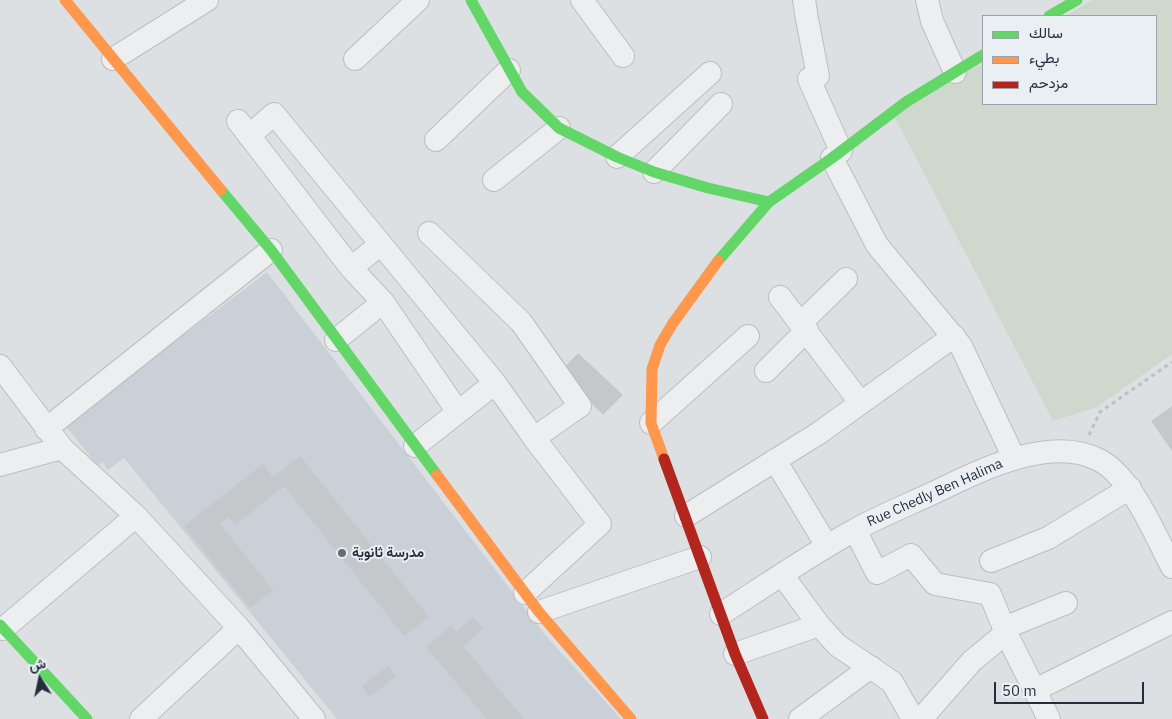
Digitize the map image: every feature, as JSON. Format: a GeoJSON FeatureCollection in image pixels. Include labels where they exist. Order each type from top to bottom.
{"type":"FeatureCollection","features":[{"type":"Feature","properties":{"kind":"street"},"geometry":{"type":"LineString","coordinates":[[113,59],[207,0]]}},
{"type":"Feature","properties":{"kind":"street"},"geometry":{"type":"LineString","coordinates":[[355,58],[418,0]]}},
{"type":"Feature","properties":{"kind":"street"},"geometry":{"type":"LineString","coordinates":[[471,0],[522,92],[559,128],[617,157],[654,172],[708,188],[769,202]]}},
{"type":"Feature","properties":{"kind":"street"},"geometry":{"type":"LineString","coordinates":[[582,0],[623,56]]}},
{"type":"Feature","properties":{"kind":"street"},"geometry":{"type":"LineString","coordinates":[[804,0],[818,76],[809,79],[836,155],[877,244],[954,336],[968,359],[1014,458]]}},
{"type":"Feature","properties":{"kind":"street"},"geometry":{"type":"LineString","coordinates":[[927,0],[932,20],[955,72]]}},
{"type":"Feature","properties":{"kind":"street"},"geometry":{"type":"LineString","coordinates":[[1052,15],[1077,0]]}},
{"type":"Feature","properties":{"kind":"street"},"geometry":{"type":"LineString","coordinates":[[70,2],[113,59],[271,250],[539,612],[631,719]]}},
{"type":"Feature","properties":{"kind":"street"},"geometry":{"type":"LineString","coordinates":[[763,719],[734,654],[686,516],[651,424],[652,369],[660,345],[673,322],[720,258],[769,202],[836,155],[906,102],[982,56]]}},
{"type":"Feature","properties":{"kind":"street"},"geometry":{"type":"LineString","coordinates":[[436,140],[509,70]]}},
{"type":"Feature","properties":{"kind":"street"},"geometry":{"type":"LineString","coordinates":[[617,157],[710,74]]}},
{"type":"Feature","properties":{"kind":"street"},"geometry":{"type":"LineString","coordinates":[[654,172],[721,104]]}},
{"type":"Feature","properties":{"kind":"street"},"geometry":{"type":"LineString","coordinates":[[458,412],[383,302],[351,268],[244,128],[274,114],[495,383],[534,438],[600,524],[525,593]]}},
{"type":"Feature","properties":{"kind":"street"},"geometry":{"type":"LineString","coordinates":[[494,180],[559,128]]}},
{"type":"Feature","properties":{"kind":"street"},"geometry":{"type":"LineString","coordinates":[[430,233],[522,322],[580,406],[534,438]]}},
{"type":"Feature","properties":{"kind":"street"},"geometry":{"type":"LineString","coordinates":[[351,268],[381,244]]}},
{"type":"Feature","properties":{"kind":"street"},"geometry":{"type":"LineString","coordinates":[[46,429],[271,250]]}},
{"type":"Feature","properties":{"kind":"street"},"geometry":{"type":"LineString","coordinates":[[766,370],[846,279]]}},
{"type":"Feature","properties":{"kind":"street"},"geometry":{"type":"LineString","coordinates":[[780,297],[804,326],[860,402]]}},
{"type":"Feature","properties":{"kind":"street"},"geometry":{"type":"LineString","coordinates":[[336,340],[383,302]]}},
{"type":"Feature","properties":{"kind":"street"},"geometry":{"type":"LineString","coordinates":[[651,424],[748,336]]}},
{"type":"Feature","properties":{"kind":"street"},"geometry":{"type":"LineString","coordinates":[[686,516],[819,433],[954,336]]}},
{"type":"Feature","properties":{"kind":"street"},"geometry":{"type":"LineString","coordinates":[[1,371],[62,448],[136,516],[239,628],[314,719]]}},
{"type":"Feature","properties":{"kind":"street"},"geometry":{"type":"LineString","coordinates":[[415,446],[495,383]]}},
{"type":"Feature","properties":{"kind":"street"},"geometry":{"type":"LineString","coordinates":[[0,465],[62,448]]}},
{"type":"Feature","properties":{"kind":"street","name":"Rue Chedly Ben Halima"},"geometry":{"type":"LineString","coordinates":[[721,614],[855,530],[976,473],[1014,458],[1050,452],[1080,452],[1100,460],[1116,472],[1130,488],[1172,568]]}},
{"type":"Feature","properties":{"kind":"street"},"geometry":{"type":"LineString","coordinates":[[775,460],[827,546]]}},
{"type":"Feature","properties":{"kind":"street"},"geometry":{"type":"LineString","coordinates":[[991,561],[1048,538],[1130,488]]}},
{"type":"Feature","properties":{"kind":"street"},"geometry":{"type":"LineString","coordinates":[[87,719],[2,627],[136,516]]}},
{"type":"Feature","properties":{"kind":"street"},"geometry":{"type":"LineString","coordinates":[[855,530],[877,573],[911,555],[934,584],[990,594],[1005,631],[1049,719]]}},
{"type":"Feature","properties":{"kind":"street"},"geometry":{"type":"LineString","coordinates":[[539,612],[700,558]]}},
{"type":"Feature","properties":{"kind":"street"},"geometry":{"type":"LineString","coordinates":[[783,576],[819,625],[837,644],[892,682],[913,719]]}},
{"type":"Feature","properties":{"kind":"street"},"geometry":{"type":"LineString","coordinates":[[921,719],[972,661],[1005,631],[1066,604]]}},
{"type":"Feature","properties":{"kind":"street"},"geometry":{"type":"LineString","coordinates":[[1035,690],[1172,622]]}},
{"type":"Feature","properties":{"kind":"street"},"geometry":{"type":"LineString","coordinates":[[734,654],[819,625]]}},
{"type":"Feature","properties":{"kind":"street"},"geometry":{"type":"LineString","coordinates":[[141,719],[239,628]]}},
{"type":"Feature","properties":{"kind":"street"},"geometry":{"type":"LineString","coordinates":[[800,719],[871,667]]}},
{"type":"Feature","properties":{"kind":"path"},"geometry":{"type":"LineString","coordinates":[[1080,452],[1100,412],[1172,362]]}},
{"type":"Feature","properties":{"kind":"shaded area"},"geometry":{"type":"Polygon","coordinates":[[[1093,0],[1172,0],[1172,354],[1097,407],[1053,421],[893,114],[982,64],[982,105],[1157,105],[1157,15],[1067,15],[1093,0]]]}},
{"type":"Feature","properties":{"kind":"shaded area","name":"مدرسة ثانوية"},"geometry":{"type":"Polygon","coordinates":[[[267,272],[546,636],[621,719],[337,719],[124,458],[108,470],[102,462],[98,466],[65,425],[267,272]]]}},
{"type":"Feature","properties":{"kind":"building"},"geometry":{"type":"Polygon","coordinates":[[[578,353],[623,395],[603,415],[560,372],[578,353]]]}},
{"type":"Feature","properties":{"kind":"building"},"geometry":{"type":"Polygon","coordinates":[[[1172,406],[1172,451],[1151,421],[1172,406]]]}},
{"type":"Feature","properties":{"kind":"building"},"geometry":{"type":"Polygon","coordinates":[[[300,456],[429,617],[404,636],[284,486],[235,525],[229,517],[220,524],[273,590],[250,608],[184,526],[263,464],[273,477],[300,456]]]}},
{"type":"Feature","properties":{"kind":"building"},"geometry":{"type":"Polygon","coordinates":[[[473,617],[483,629],[463,646],[524,719],[487,719],[426,647],[451,626],[456,632],[473,617]]]}},
{"type":"Feature","properties":{"kind":"building"},"geometry":{"type":"Polygon","coordinates":[[[388,666],[396,676],[370,697],[362,686],[388,666]]]}},
{"type":"Feature","properties":{"kind":"traffic: fast"},"geometry":{"type":"LineString","coordinates":[[471,0],[522,92],[559,128],[617,157],[654,172],[708,188],[769,202]]}},
{"type":"Feature","properties":{"kind":"traffic: fast"},"geometry":{"type":"LineString","coordinates":[[1051,15],[1077,0]]}},
{"type":"Feature","properties":{"kind":"traffic: fast"},"geometry":{"type":"LineString","coordinates":[[718,261],[769,202],[832,158],[906,102],[982,56]]}},
{"type":"Feature","properties":{"kind":"traffic: fast"},"geometry":{"type":"LineString","coordinates":[[221,190],[271,250],[437,475]]}},
{"type":"Feature","properties":{"kind":"traffic: fast"},"geometry":{"type":"LineString","coordinates":[[0,625],[87,719]]}},
{"type":"Feature","properties":{"kind":"traffic: slow"},"geometry":{"type":"LineString","coordinates":[[65,0],[221,190]]}},
{"type":"Feature","properties":{"kind":"traffic: slow"},"geometry":{"type":"LineString","coordinates":[[664,459],[651,423],[652,369],[660,345],[673,323],[718,261]]}},
{"type":"Feature","properties":{"kind":"traffic: slow"},"geometry":{"type":"LineString","coordinates":[[437,475],[539,612],[631,719]]}},
{"type":"Feature","properties":{"kind":"traffic: jam"},"geometry":{"type":"LineString","coordinates":[[664,459],[735,654],[763,719]]}},
{"type":"Feature","properties":{"kind":"place","name":"مدرسة ثانوية"},"geometry":{"type":"Point","coordinates":[342,553]}}]}
